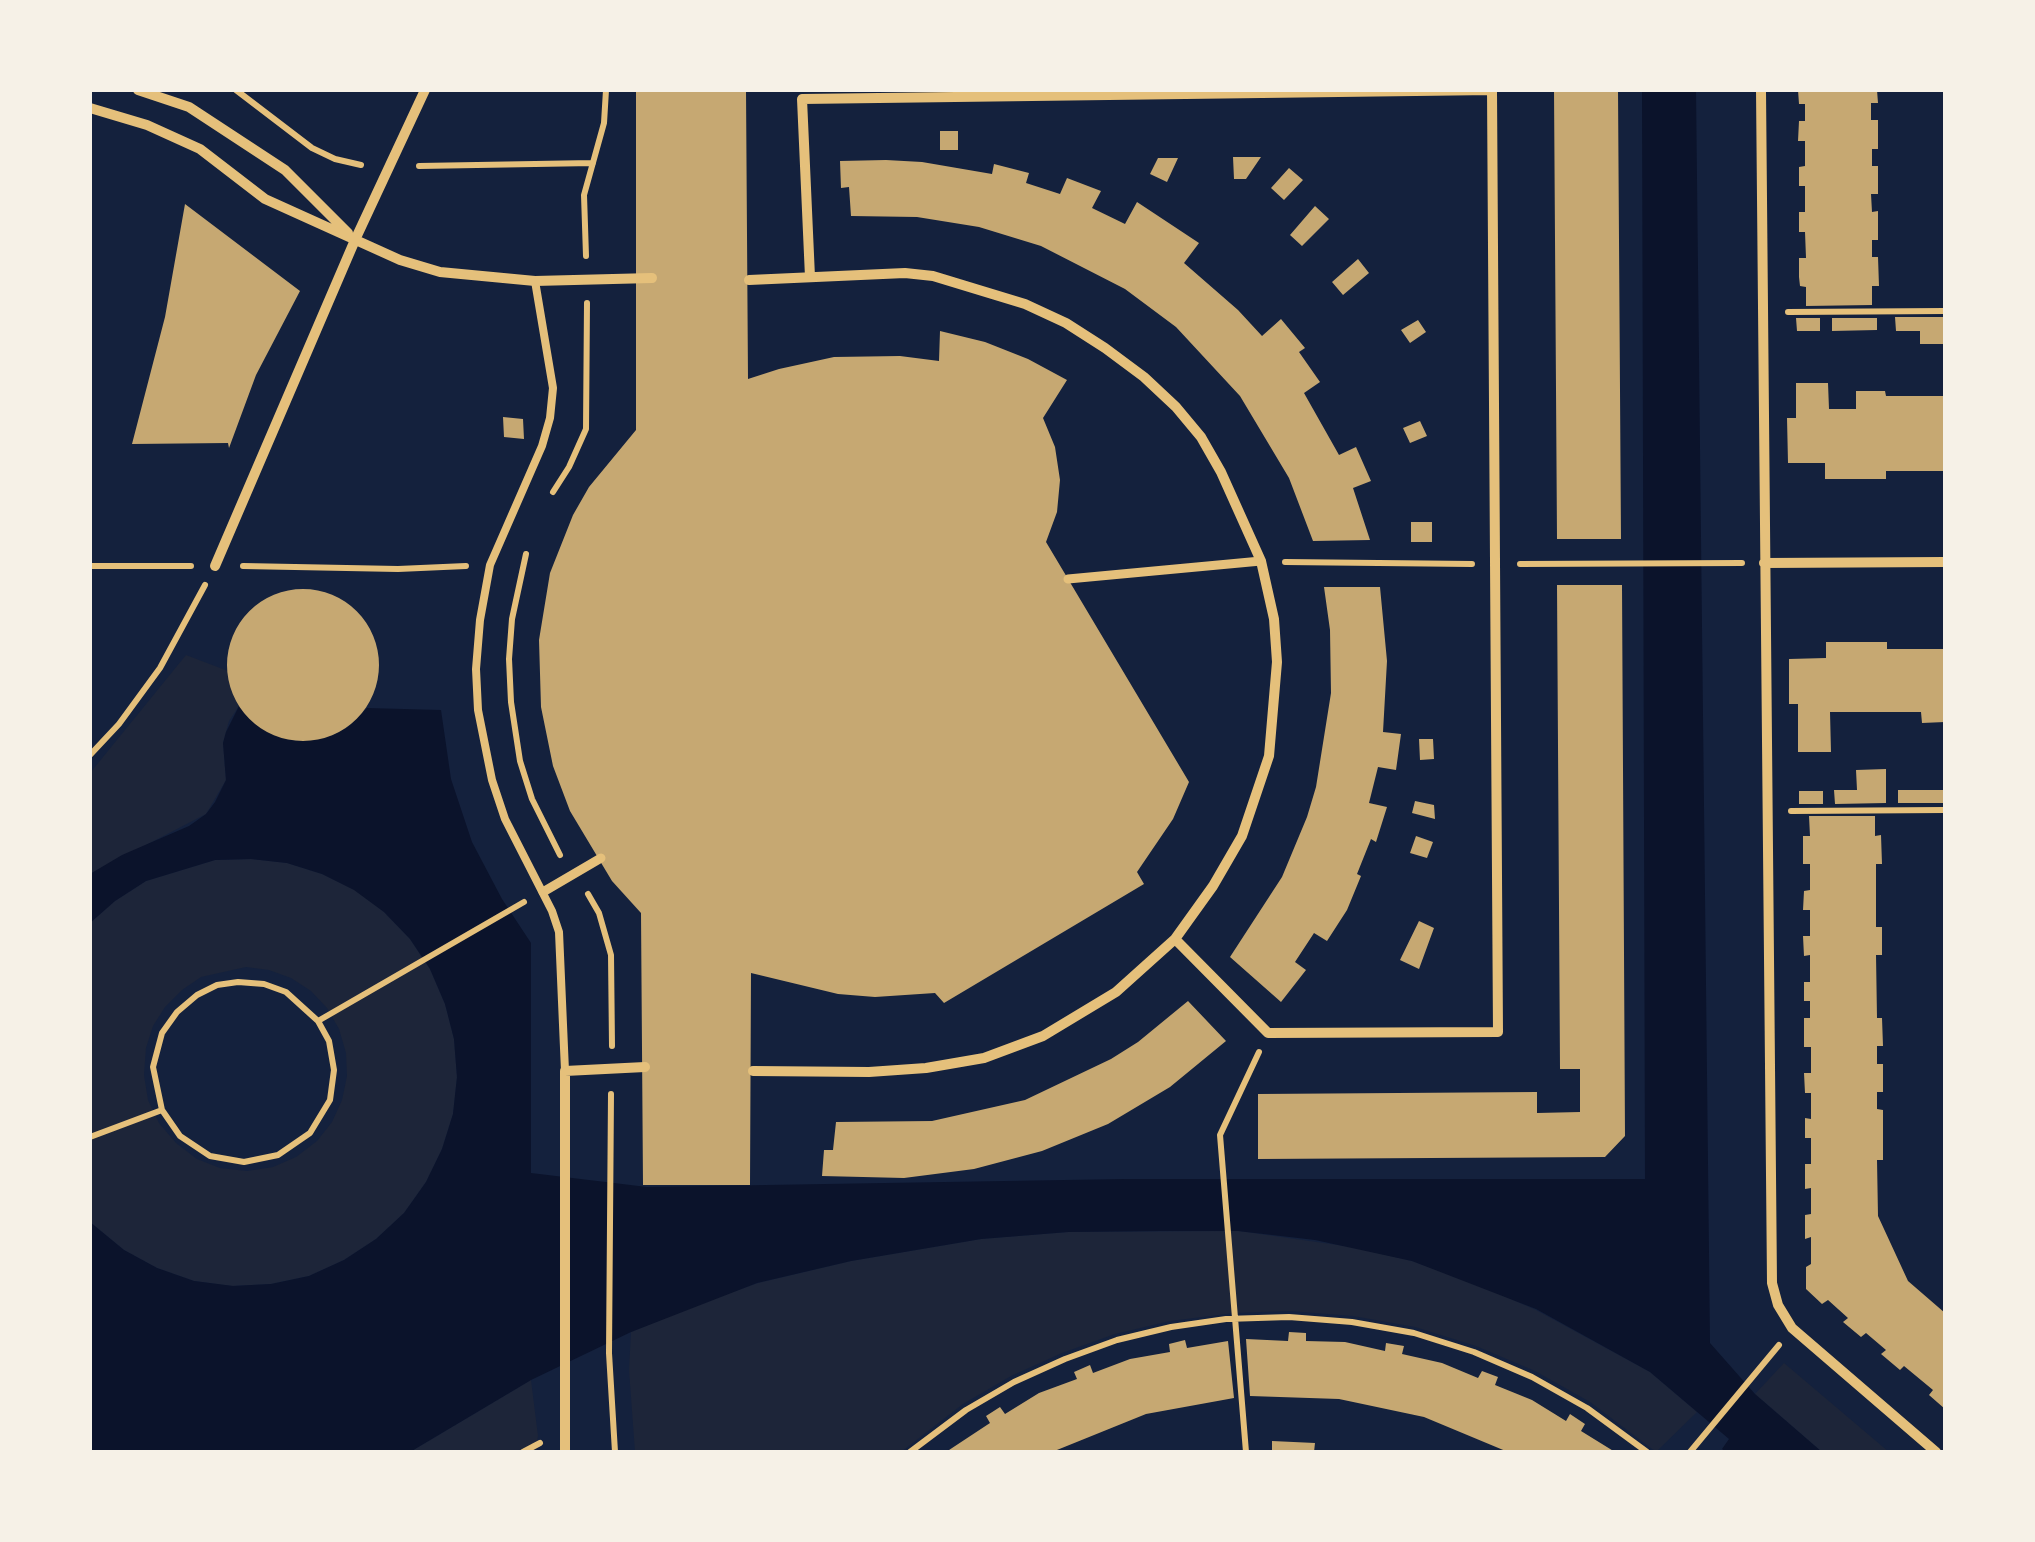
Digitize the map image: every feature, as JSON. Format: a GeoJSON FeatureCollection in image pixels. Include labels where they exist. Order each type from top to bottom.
{"type":"FeatureCollection","features":[{"type":"Feature","properties":{"kind":"street"},"geometry":{"type":"LineString","coordinates":[[138,90],[189,107],[286,170],[356,240]]}},
{"type":"Feature","properties":{"kind":"street"},"geometry":{"type":"LineString","coordinates":[[214,566],[425,90]]}},
{"type":"Feature","properties":{"kind":"street"},"geometry":{"type":"LineString","coordinates":[[810,277],[801,95],[1492,90],[1498,1032],[1268,1033],[1175,939]]}},
{"type":"Feature","properties":{"kind":"street"},"geometry":{"type":"LineString","coordinates":[[1762,90],[1772,1283],[1778,1305],[1792,1328],[1936,1452]]}},
{"type":"Feature","properties":{"kind":"street"},"geometry":{"type":"LineString","coordinates":[[90,108],[147,126],[200,149],[265,199],[400,260],[440,272],[535,282],[652,278]]}},
{"type":"Feature","properties":{"kind":"street"},"geometry":{"type":"LineString","coordinates":[[750,280],[905,273],[944,279],[1025,304],[1085,334],[1154,385],[1190,422],[1230,488],[1261,561],[1274,619],[1277,662],[1269,756],[1242,836],[1208,894],[1175,939],[1147,967],[1094,1007],[1044,1036],[984,1058],[869,1072],[753,1071]]}},
{"type":"Feature","properties":{"kind":"street"},"geometry":{"type":"LineString","coordinates":[[1068,580],[1261,561]]}},
{"type":"Feature","properties":{"kind":"street"},"geometry":{"type":"LineString","coordinates":[[1764,564],[1945,562]]}},
{"type":"Feature","properties":{"kind":"street"},"geometry":{"type":"LineString","coordinates":[[543,892],[600,858]]}},
{"type":"Feature","properties":{"kind":"street"},"geometry":{"type":"LineString","coordinates":[[565,1452],[565,1071],[645,1067]]}},
{"type":"Feature","properties":{"kind":"lane"},"geometry":{"type":"LineString","coordinates":[[535,282],[553,388],[550,418],[542,446],[490,565],[476,669],[478,710],[492,780],[505,819],[552,911],[562,949],[565,1071]]}},
{"type":"Feature","properties":{"kind":"path"},"geometry":{"type":"LineString","coordinates":[[545,504],[586,429],[584,195],[604,124],[606,90]]}},
{"type":"Feature","properties":{"kind":"path"},"geometry":{"type":"LineString","coordinates":[[1762,312],[1945,310]]}},
{"type":"Feature","properties":{"kind":"path"},"geometry":{"type":"LineString","coordinates":[[528,548],[512,619],[508,659],[520,761],[532,799],[572,875],[599,912],[607,932],[613,980],[609,1353],[616,1452]]}},
{"type":"Feature","properties":{"kind":"path"},"geometry":{"type":"LineString","coordinates":[[1261,561],[1734,564]]}},
{"type":"Feature","properties":{"kind":"path"},"geometry":{"type":"LineString","coordinates":[[90,566],[459,566]]}},
{"type":"Feature","properties":{"kind":"path"},"geometry":{"type":"LineString","coordinates":[[90,755],[119,724],[160,668],[214,566]]}},
{"type":"Feature","properties":{"kind":"path"},"geometry":{"type":"LineString","coordinates":[[1768,810],[1945,810]]}},
{"type":"Feature","properties":{"kind":"path"},"geometry":{"type":"LineString","coordinates":[[318,1021],[520,905]]}},
{"type":"Feature","properties":{"kind":"path"},"geometry":{"type":"LineString","coordinates":[[264,984],[286,992],[318,1021],[328,1041],[334,1070],[330,1100],[310,1133],[278,1155],[244,1162],[210,1156],[180,1136],[162,1110],[153,1067],[162,1033],[177,1012],[197,995],[216,985],[264,984]]}},
{"type":"Feature","properties":{"kind":"path"},"geometry":{"type":"LineString","coordinates":[[1246,1452],[1220,1135],[1268,1033]]}},
{"type":"Feature","properties":{"kind":"path"},"geometry":{"type":"LineString","coordinates":[[90,1137],[162,1110]]}},
{"type":"Feature","properties":{"kind":"path"},"geometry":{"type":"LineString","coordinates":[[910,1452],[966,1410],[1065,1358],[1171,1327],[1289,1317],[1352,1322],[1414,1334],[1474,1352],[1532,1376],[1587,1408],[1647,1452]]}},
{"type":"Feature","properties":{"kind":"path"},"geometry":{"type":"LineString","coordinates":[[1690,1452],[1757,1376]]}},
{"type":"Feature","properties":{"kind":"shaded area"},"geometry":{"type":"Polygon","coordinates":[[[1642,90],[1696,90],[1710,1343],[1755,1394],[1822,1452],[1726,1452],[1722,1449],[1729,1439],[1650,1372],[1536,1309],[1412,1261],[1315,1240],[1238,1231],[1159,1231],[1068,1232],[981,1239],[851,1261],[757,1283],[631,1332],[531,1380],[410,1452],[90,1452],[90,1222],[124,1250],[157,1268],[194,1281],[233,1286],[309,1276],[376,1239],[404,1213],[426,1182],[453,1114],[457,1077],[454,1039],[430,969],[410,939],[384,912],[354,890],[287,863],[215,860],[146,881],[90,923],[90,874],[122,855],[189,826],[215,802],[226,780],[223,743],[239,706],[261,728],[296,741],[333,735],[348,727],[367,708],[441,710],[451,779],[472,842],[531,943],[531,1173],[647,1187],[1124,1179],[1645,1179],[1642,90]]]}},
{"type":"Feature","properties":{"kind":"shaded area"},"geometry":{"type":"Polygon","coordinates":[[[186,655],[228,671],[239,706],[229,721],[223,743],[226,780],[206,814],[90,874],[90,773],[186,655]]]}},
{"type":"Feature","properties":{"kind":"shaded area"},"geometry":{"type":"Polygon","coordinates":[[[215,860],[287,863],[355,890],[410,939],[430,969],[454,1039],[457,1077],[453,1114],[426,1182],[404,1213],[376,1239],[344,1260],[309,1276],[271,1284],[232,1286],[194,1281],[157,1268],[124,1250],[90,1222],[90,923],[146,881],[215,860]],[[246,967],[201,977],[165,1007],[146,1048],[144,1075],[148,1100],[159,1123],[197,1159],[220,1168],[247,1171],[273,1167],[296,1157],[317,1141],[342,1100],[347,1076],[339,1029],[311,991],[269,970],[246,967]]]}},
{"type":"Feature","properties":{"kind":"shaded area"},"geometry":{"type":"Polygon","coordinates":[[[1239,1231],[1352,1247],[1412,1261],[1477,1284],[1536,1310],[1650,1372],[1697,1412],[1656,1452],[1590,1402],[1535,1371],[1476,1346],[1415,1327],[1353,1316],[1289,1311],[1234,1313],[1170,1321],[1115,1334],[1062,1353],[963,1404],[901,1452],[635,1452],[629,1370],[631,1332],[704,1302],[758,1283],[851,1261],[981,1239],[1068,1232],[1239,1231]]]}},
{"type":"Feature","properties":{"kind":"shaded area"},"geometry":{"type":"Polygon","coordinates":[[[1784,1363],[1889,1452],[1822,1452],[1755,1394],[1784,1363]]]}},
{"type":"Feature","properties":{"kind":"shaded area"},"geometry":{"type":"Polygon","coordinates":[[[531,1380],[538,1436],[535,1452],[410,1452],[531,1380]]]}},
{"type":"Feature","properties":{"kind":"building"},"geometry":{"type":"Polygon","coordinates":[[[636,90],[746,90],[748,379],[834,357],[900,356],[939,361],[940,331],[985,342],[1067,380],[1043,418],[1055,447],[1060,480],[1057,512],[1046,542],[1189,782],[1173,819],[1137,872],[1144,884],[944,1003],[935,993],[875,997],[838,994],[751,973],[750,1185],[643,1185],[641,913],[612,881],[570,811],[553,766],[541,707],[539,640],[550,573],[573,515],[589,487],[636,430],[636,90]]]}},
{"type":"Feature","properties":{"kind":"building"},"geometry":{"type":"Polygon","coordinates":[[[1554,90],[1618,90],[1621,539],[1557,539],[1554,90]]]}},
{"type":"Feature","properties":{"kind":"building"},"geometry":{"type":"Polygon","coordinates":[[[1798,90],[1877,90],[1878,103],[1871,103],[1871,120],[1878,120],[1878,149],[1872,149],[1872,166],[1878,166],[1878,194],[1871,194],[1872,212],[1878,211],[1878,240],[1872,240],[1872,257],[1878,257],[1879,286],[1872,286],[1872,305],[1806,306],[1806,287],[1800,286],[1799,277],[1799,258],[1806,258],[1805,232],[1799,232],[1799,212],[1805,212],[1805,186],[1799,186],[1799,167],[1805,166],[1805,141],[1798,141],[1799,121],[1805,121],[1805,104],[1799,104],[1798,90]]]}},
{"type":"Feature","properties":{"kind":"building"},"geometry":{"type":"Polygon","coordinates":[[[940,131],[958,131],[958,150],[940,150],[940,131]]]}},
{"type":"Feature","properties":{"kind":"building"},"geometry":{"type":"Polygon","coordinates":[[[1233,157],[1261,157],[1246,179],[1234,179],[1233,157]]]}},
{"type":"Feature","properties":{"kind":"building"},"geometry":{"type":"Polygon","coordinates":[[[1158,158],[1178,158],[1167,182],[1150,174],[1158,158]]]}},
{"type":"Feature","properties":{"kind":"building"},"geometry":{"type":"Polygon","coordinates":[[[886,160],[992,174],[994,164],[1029,173],[1026,183],[1060,194],[1067,178],[1101,191],[1092,208],[1125,224],[1137,202],[1199,243],[1184,263],[1262,336],[1281,319],[1305,348],[1299,352],[1320,382],[1304,393],[1339,455],[1356,447],[1371,481],[1353,488],[1370,540],[1313,541],[1289,478],[1240,396],[1176,327],[1125,289],[1041,246],[979,227],[917,217],[851,216],[849,187],[841,188],[840,161],[886,160]]]}},
{"type":"Feature","properties":{"kind":"building"},"geometry":{"type":"Polygon","coordinates":[[[1289,168],[1303,180],[1284,200],[1271,188],[1289,168]]]}},
{"type":"Feature","properties":{"kind":"building"},"geometry":{"type":"Polygon","coordinates":[[[185,204],[300,291],[256,375],[229,448],[228,443],[132,444],[165,317],[185,204]]]}},
{"type":"Feature","properties":{"kind":"building"},"geometry":{"type":"Polygon","coordinates":[[[1315,206],[1329,219],[1302,246],[1290,235],[1315,206]]]}},
{"type":"Feature","properties":{"kind":"building"},"geometry":{"type":"Polygon","coordinates":[[[1358,259],[1369,273],[1343,295],[1332,282],[1358,259]]]}},
{"type":"Feature","properties":{"kind":"building"},"geometry":{"type":"Polygon","coordinates":[[[1895,317],[1943,317],[1943,344],[1920,344],[1920,331],[1896,331],[1895,317]]]}},
{"type":"Feature","properties":{"kind":"building"},"geometry":{"type":"Polygon","coordinates":[[[1796,318],[1820,318],[1820,331],[1797,331],[1796,318]]]}},
{"type":"Feature","properties":{"kind":"building"},"geometry":{"type":"Polygon","coordinates":[[[1832,318],[1877,318],[1877,330],[1832,331],[1832,318]]]}},
{"type":"Feature","properties":{"kind":"building"},"geometry":{"type":"Polygon","coordinates":[[[1418,320],[1426,332],[1410,343],[1401,330],[1418,320]]]}},
{"type":"Feature","properties":{"kind":"building"},"geometry":{"type":"Polygon","coordinates":[[[1796,383],[1828,383],[1829,409],[1856,409],[1856,391],[1885,391],[1886,396],[1945,396],[1945,471],[1886,471],[1886,479],[1825,479],[1825,463],[1788,463],[1787,418],[1796,418],[1796,383]]]}},
{"type":"Feature","properties":{"kind":"building"},"geometry":{"type":"Polygon","coordinates":[[[503,417],[523,419],[524,439],[504,437],[503,417]]]}},
{"type":"Feature","properties":{"kind":"building"},"geometry":{"type":"Polygon","coordinates":[[[1420,421],[1427,436],[1410,443],[1403,428],[1420,421]]]}},
{"type":"Feature","properties":{"kind":"building"},"geometry":{"type":"Polygon","coordinates":[[[1411,522],[1432,522],[1432,542],[1411,542],[1411,522]]]}},
{"type":"Feature","properties":{"kind":"building"},"geometry":{"type":"Polygon","coordinates":[[[1557,585],[1622,585],[1625,1136],[1605,1157],[1258,1159],[1258,1094],[1537,1092],[1537,1113],[1580,1112],[1580,1069],[1560,1069],[1557,585]]]}},
{"type":"Feature","properties":{"kind":"building"},"geometry":{"type":"Polygon","coordinates":[[[1324,587],[1380,587],[1387,661],[1383,732],[1401,734],[1396,770],[1378,767],[1369,803],[1387,807],[1376,842],[1371,839],[1357,874],[1361,876],[1347,910],[1327,941],[1314,933],[1295,962],[1306,970],[1281,1002],[1230,957],[1282,877],[1316,787],[1331,693],[1330,630],[1324,587]]]}},
{"type":"Feature","properties":{"kind":"building"},"geometry":{"type":"Polygon","coordinates":[[[303,589],[332,595],[357,611],[373,636],[379,665],[373,694],[357,719],[332,735],[303,741],[274,735],[249,719],[233,694],[227,665],[233,636],[249,611],[274,595],[303,589]]]}},
{"type":"Feature","properties":{"kind":"building"},"geometry":{"type":"Polygon","coordinates":[[[1826,642],[1887,642],[1887,649],[1945,649],[1945,722],[1922,723],[1921,712],[1830,712],[1831,752],[1798,752],[1798,704],[1789,704],[1789,659],[1826,658],[1826,642]]]}},
{"type":"Feature","properties":{"kind":"building"},"geometry":{"type":"Polygon","coordinates":[[[1419,739],[1433,739],[1434,759],[1420,760],[1419,739]]]}},
{"type":"Feature","properties":{"kind":"building"},"geometry":{"type":"Polygon","coordinates":[[[1886,769],[1886,803],[1835,804],[1834,790],[1857,790],[1856,770],[1886,769]]]}},
{"type":"Feature","properties":{"kind":"building"},"geometry":{"type":"Polygon","coordinates":[[[1898,790],[1945,790],[1945,803],[1898,803],[1898,790]]]}},
{"type":"Feature","properties":{"kind":"building"},"geometry":{"type":"Polygon","coordinates":[[[1799,791],[1823,791],[1823,804],[1799,804],[1799,791]]]}},
{"type":"Feature","properties":{"kind":"building"},"geometry":{"type":"Polygon","coordinates":[[[1415,801],[1434,805],[1435,819],[1412,813],[1415,801]]]}},
{"type":"Feature","properties":{"kind":"building"},"geometry":{"type":"Polygon","coordinates":[[[1809,816],[1875,816],[1875,836],[1881,835],[1882,864],[1876,864],[1876,927],[1882,927],[1882,955],[1876,955],[1877,1018],[1882,1018],[1883,1046],[1877,1046],[1877,1064],[1883,1064],[1883,1092],[1877,1092],[1877,1109],[1883,1110],[1883,1160],[1877,1160],[1878,1216],[1908,1281],[1945,1313],[1945,1409],[1929,1395],[1933,1390],[1904,1366],[1900,1370],[1881,1354],[1886,1350],[1866,1333],[1861,1337],[1843,1322],[1848,1318],[1828,1300],[1822,1304],[1806,1289],[1811,1237],[1805,1239],[1805,1215],[1811,1214],[1811,1188],[1805,1189],[1805,1164],[1811,1164],[1811,1138],[1805,1138],[1805,1118],[1811,1119],[1811,1093],[1805,1093],[1804,1073],[1811,1073],[1811,1047],[1804,1047],[1804,1018],[1810,1018],[1810,1001],[1804,1001],[1804,982],[1810,982],[1810,955],[1804,956],[1803,936],[1810,936],[1810,910],[1803,910],[1804,891],[1810,890],[1810,864],[1803,864],[1803,836],[1810,836],[1809,816]]]}},
{"type":"Feature","properties":{"kind":"building"},"geometry":{"type":"Polygon","coordinates":[[[1416,836],[1433,842],[1427,858],[1410,853],[1416,836]]]}},
{"type":"Feature","properties":{"kind":"building"},"geometry":{"type":"Polygon","coordinates":[[[1419,921],[1434,928],[1419,969],[1400,960],[1419,921]]]}},
{"type":"Feature","properties":{"kind":"building"},"geometry":{"type":"Polygon","coordinates":[[[1188,1001],[1226,1041],[1170,1087],[1108,1124],[1042,1151],[974,1169],[904,1178],[822,1176],[824,1150],[833,1150],[836,1122],[932,1121],[1025,1100],[1111,1059],[1188,1001]]]}},
{"type":"Feature","properties":{"kind":"building"},"geometry":{"type":"Polygon","coordinates":[[[1289,1332],[1306,1333],[1306,1341],[1345,1342],[1385,1351],[1386,1343],[1404,1346],[1402,1354],[1442,1363],[1478,1378],[1482,1371],[1498,1377],[1495,1385],[1532,1400],[1566,1421],[1570,1414],[1585,1424],[1581,1431],[1615,1452],[1508,1452],[1424,1417],[1339,1399],[1250,1396],[1246,1339],[1288,1341],[1289,1332]]]}},
{"type":"Feature","properties":{"kind":"building"},"geometry":{"type":"Polygon","coordinates":[[[1185,1340],[1187,1348],[1228,1341],[1234,1398],[1146,1414],[1052,1452],[946,1452],[990,1423],[986,1416],[1000,1407],[1005,1414],[1039,1393],[1077,1379],[1074,1372],[1090,1365],[1093,1373],[1130,1359],[1170,1352],[1169,1344],[1185,1340]]]}},
{"type":"Feature","properties":{"kind":"building"},"geometry":{"type":"Polygon","coordinates":[[[1272,1441],[1315,1443],[1314,1452],[1272,1452],[1272,1441]]]}}]}
